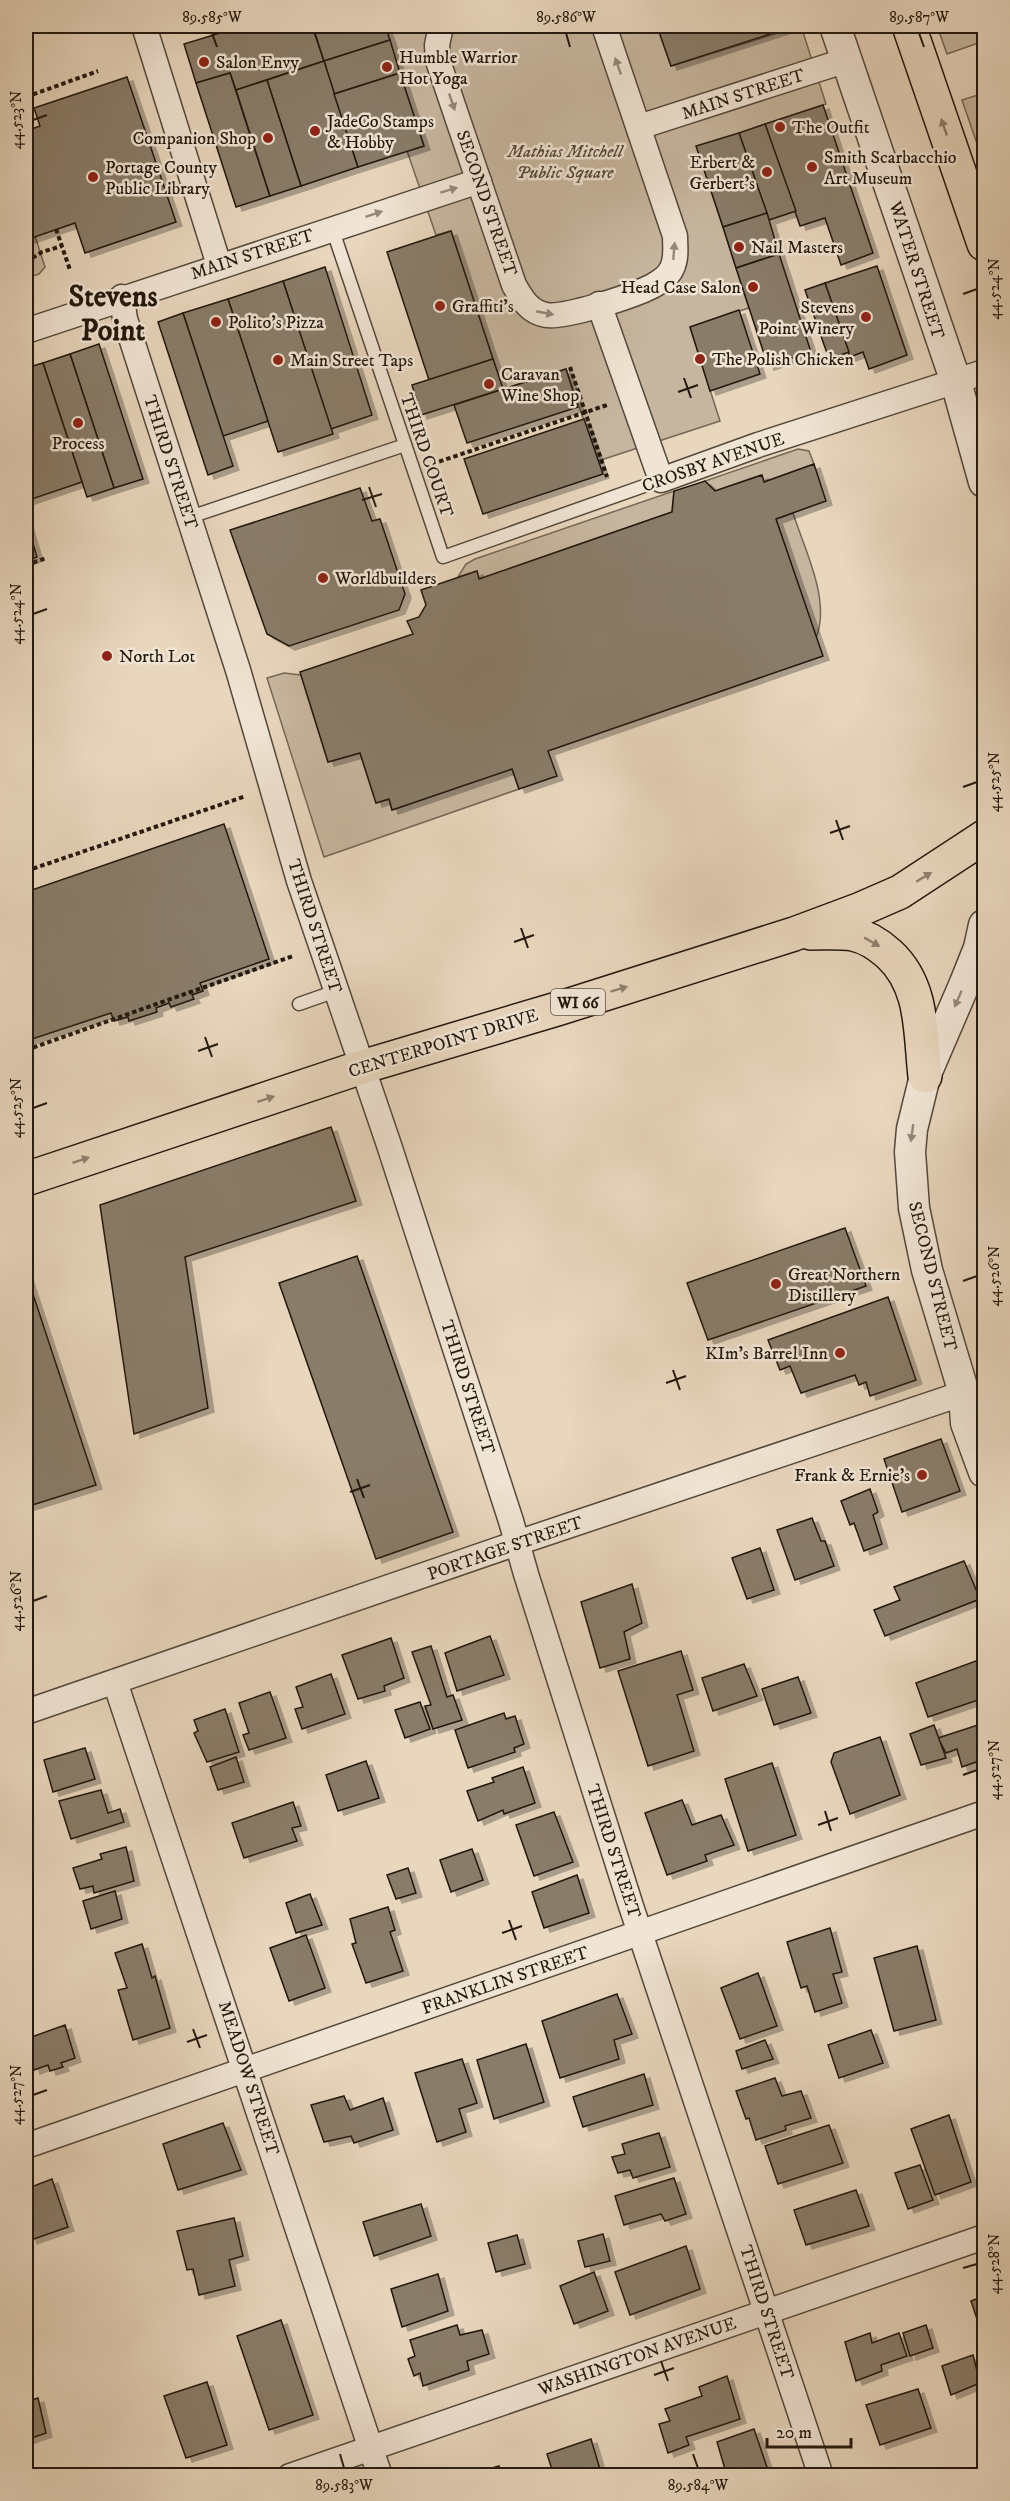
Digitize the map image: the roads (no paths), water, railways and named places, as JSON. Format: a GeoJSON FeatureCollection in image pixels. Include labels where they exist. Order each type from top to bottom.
{"type":"FeatureCollection","features":[{"type":"Feature","properties":{"kind":"main road"},"geometry":{"type":"LineString","coordinates":[[909,26],[984,244]]}},
{"type":"Feature","properties":{"kind":"main road","name":"CENTERPOINT DRIVE"},"geometry":{"type":"LineString","coordinates":[[26,1179],[362,1067],[557,1009],[794,934],[900,892],[984,837]]}},
{"type":"Feature","properties":{"kind":"main road"},"geometry":{"type":"LineString","coordinates":[[794,934],[852,934],[869,939],[898,963],[915,992],[919,1009],[925,1076]]}},
{"type":"Feature","properties":{"kind":"street"},"geometry":{"type":"LineString","coordinates":[[144,26],[219,265]]}},
{"type":"Feature","properties":{"kind":"street","name":"SECOND STREET"},"geometry":{"type":"LineString","coordinates":[[441,26],[437,45],[438,61],[514,285],[522,299],[533,310],[547,315],[564,314],[645,290],[661,280],[672,269],[675,254],[675,236],[604,26]]}},
{"type":"Feature","properties":{"kind":"street","name":"WATER STREET"},"geometry":{"type":"LineString","coordinates":[[835,26],[956,382],[984,482]]}},
{"type":"Feature","properties":{"kind":"street","name":"MAIN STREET"},"geometry":{"type":"LineString","coordinates":[[639,127],[847,60]]}},
{"type":"Feature","properties":{"kind":"street","name":"MAIN STREET"},"geometry":{"type":"LineString","coordinates":[[26,331],[122,297],[479,181]]}},
{"type":"Feature","properties":{"kind":"street","name":"THIRD STREET"},"geometry":{"type":"LineString","coordinates":[[122,297],[125,319],[238,670],[299,881],[517,1543],[640,1933],[821,2475]]}},
{"type":"Feature","properties":{"kind":"street"},"geometry":{"type":"LineString","coordinates":[[599,304],[661,480]]}},
{"type":"Feature","properties":{"kind":"street","name":"CROSBY AVENUE"},"geometry":{"type":"LineString","coordinates":[[661,480],[758,445],[984,372]]}},
{"type":"Feature","properties":{"kind":"street"},"geometry":{"type":"LineString","coordinates":[[925,1076],[979,948],[984,925]]}},
{"type":"Feature","properties":{"kind":"street","name":"SECOND STREET"},"geometry":{"type":"LineString","coordinates":[[925,1076],[912,1129],[910,1152],[914,1208],[927,1270],[974,1389],[966,1422],[984,1472]]}},
{"type":"Feature","properties":{"kind":"street","name":"PORTAGE STREET"},"geometry":{"type":"LineString","coordinates":[[26,1712],[974,1389]]}},
{"type":"Feature","properties":{"kind":"street","name":"MEADOW STREET"},"geometry":{"type":"LineString","coordinates":[[116,1682],[380,2475]]}},
{"type":"Feature","properties":{"kind":"street","name":"FRANKLIN STREET"},"geometry":{"type":"LineString","coordinates":[[26,2146],[984,1813]]}},
{"type":"Feature","properties":{"kind":"street","name":"WASHINGTON AVENUE"},"geometry":{"type":"LineString","coordinates":[[290,2475],[984,2237]]}},
{"type":"Feature","properties":{"kind":"lane","name":"THIRD COURT"},"geometry":{"type":"LineString","coordinates":[[332,228],[443,557]]}},
{"type":"Feature","properties":{"kind":"lane"},"geometry":{"type":"LineString","coordinates":[[190,517],[405,445]]}},
{"type":"Feature","properties":{"kind":"lane","name":"CROSBY AVENUE"},"geometry":{"type":"LineString","coordinates":[[443,557],[661,480]]}},
{"type":"Feature","properties":{"kind":"lane"},"geometry":{"type":"LineString","coordinates":[[299,1004],[336,991]]}},
{"type":"Feature","properties":{"kind":"place","name":"Salon Envy"},"geometry":{"type":"Point","coordinates":[204,62]}},
{"type":"Feature","properties":{"kind":"place","name":"Humble Warrior Hot Yoga"},"geometry":{"type":"Point","coordinates":[387,67]}},
{"type":"Feature","properties":{"kind":"place","name":"The Outfit"},"geometry":{"type":"Point","coordinates":[780,127]}},
{"type":"Feature","properties":{"kind":"place","name":"JadeCo Stamps & Hobby"},"geometry":{"type":"Point","coordinates":[315,131]}},
{"type":"Feature","properties":{"kind":"place","name":"Companion Shop"},"geometry":{"type":"Point","coordinates":[268,138]}},
{"type":"Feature","properties":{"kind":"place","name":"Smith Scarbacchio Art Museum"},"geometry":{"type":"Point","coordinates":[812,167]}},
{"type":"Feature","properties":{"kind":"place","name":"Erbert & Gerbert's"},"geometry":{"type":"Point","coordinates":[767,172]}},
{"type":"Feature","properties":{"kind":"place","name":"Portage County Public Library"},"geometry":{"type":"Point","coordinates":[93,177]}},
{"type":"Feature","properties":{"kind":"place","name":"Nail Masters"},"geometry":{"type":"Point","coordinates":[739,247]}},
{"type":"Feature","properties":{"kind":"place","name":"Head Case Salon"},"geometry":{"type":"Point","coordinates":[753,287]}},
{"type":"Feature","properties":{"kind":"place","name":"Graffiti's"},"geometry":{"type":"Point","coordinates":[440,306]}},
{"type":"Feature","properties":{"kind":"place","name":"Stevens Point Winery"},"geometry":{"type":"Point","coordinates":[866,317]}},
{"type":"Feature","properties":{"kind":"place","name":"Polito's Pizza"},"geometry":{"type":"Point","coordinates":[216,322]}},
{"type":"Feature","properties":{"kind":"place","name":"The Polish Chicken"},"geometry":{"type":"Point","coordinates":[700,359]}},
{"type":"Feature","properties":{"kind":"place","name":"Main Street Taps"},"geometry":{"type":"Point","coordinates":[278,360]}},
{"type":"Feature","properties":{"kind":"place","name":"Caravan Wine Shop"},"geometry":{"type":"Point","coordinates":[489,384]}},
{"type":"Feature","properties":{"kind":"place","name":"Process"},"geometry":{"type":"Point","coordinates":[78,423]}},
{"type":"Feature","properties":{"kind":"place","name":"Worldbuilders"},"geometry":{"type":"Point","coordinates":[323,578]}},
{"type":"Feature","properties":{"kind":"place","name":"North Lot"},"geometry":{"type":"Point","coordinates":[107,656]}},
{"type":"Feature","properties":{"kind":"place","name":"Great Northern Distillery"},"geometry":{"type":"Point","coordinates":[776,1284]}},
{"type":"Feature","properties":{"kind":"place","name":"KIm's Barrel Inn"},"geometry":{"type":"Point","coordinates":[840,1353]}},
{"type":"Feature","properties":{"kind":"place","name":"Frank & Ernie's"},"geometry":{"type":"Point","coordinates":[922,1475]}},
{"type":"Feature","properties":{"kind":"district","name":"Stevens Point"},"geometry":{"type":"Point","coordinates":[113,313]}},
{"type":"Feature","properties":{"kind":"park label","name":"Mathias Mitchell Public Square"},"geometry":{"type":"Point","coordinates":[565,161]}}]}
